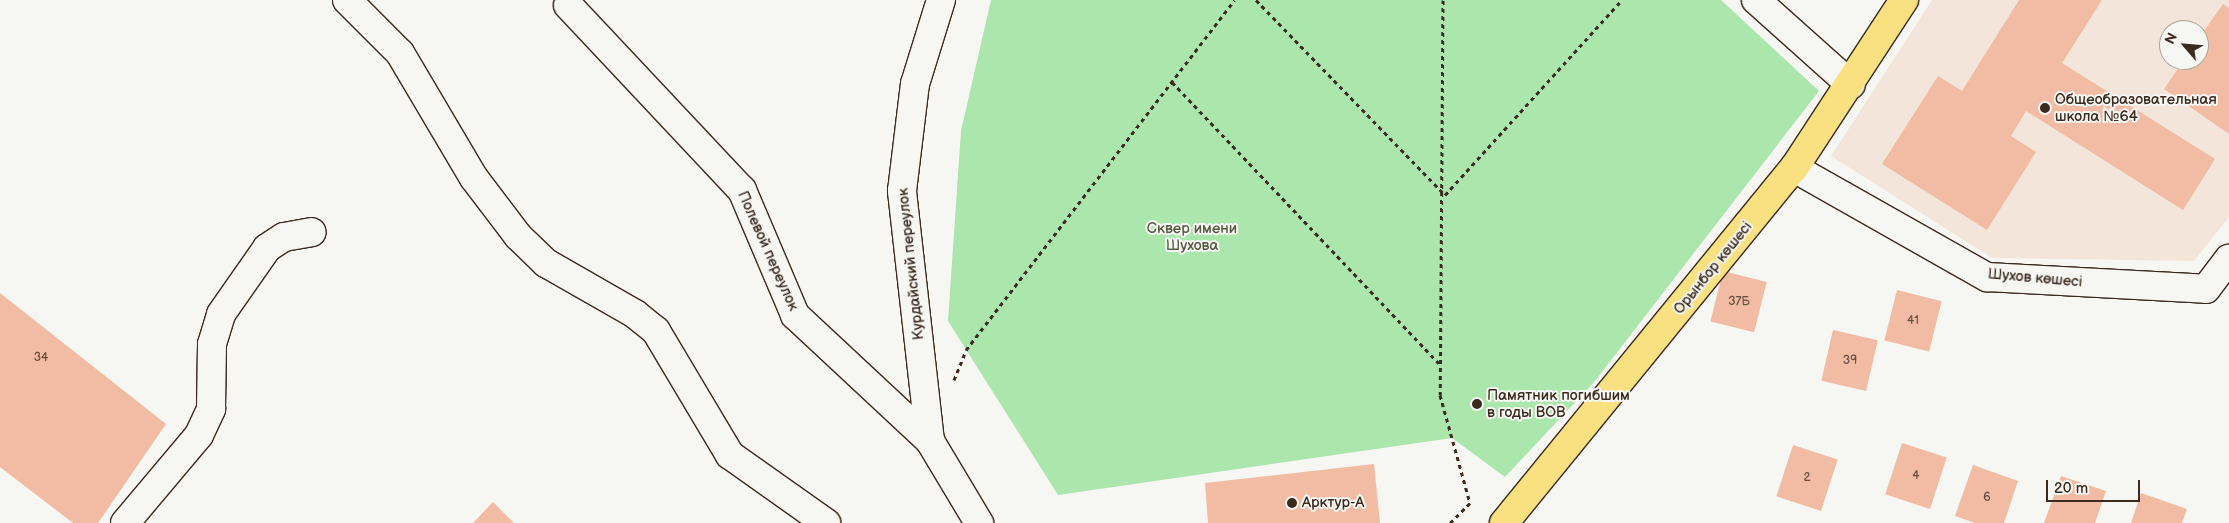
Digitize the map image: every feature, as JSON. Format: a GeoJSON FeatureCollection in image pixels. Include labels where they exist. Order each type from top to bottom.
{"type":"FeatureCollection","features":[{"type":"Feature","properties":{"kind":"main road","name":"Орынбор көшесі"},"geometry":{"type":"LineString","coordinates":[[1504,523],[1794,168],[1851,85],[1904,0]]}},
{"type":"Feature","properties":{"kind":"street"},"geometry":{"type":"LineString","coordinates":[[347,0],[400,53],[474,178],[518,236],[546,263],[635,314],[656,331],[730,455],[826,523]]}},
{"type":"Feature","properties":{"kind":"street","name":"Курдайский переулок"},"geometry":{"type":"LineString","coordinates":[[930,441],[902,191],[916,84],[941,0]]}},
{"type":"Feature","properties":{"kind":"street"},"geometry":{"type":"LineString","coordinates":[[1756,0],[1851,85]]}},
{"type":"Feature","properties":{"kind":"street","name":"Полевой переулок"},"geometry":{"type":"LineString","coordinates":[[568,5],[742,190],[795,315],[930,441],[979,523]]}},
{"type":"Feature","properties":{"kind":"street","name":"Шухов көшесі"},"geometry":{"type":"LineString","coordinates":[[1794,168],[1987,277],[2206,289],[2229,259]]}},
{"type":"Feature","properties":{"kind":"street"},"geometry":{"type":"LineString","coordinates":[[125,523],[203,426],[211,409],[212,344],[221,314],[267,248],[284,237],[312,232]]}},
{"type":"Feature","properties":{"kind":"path"},"geometry":{"type":"LineString","coordinates":[[952,387],[966,350],[1235,0]]}},
{"type":"Feature","properties":{"kind":"path"},"geometry":{"type":"LineString","coordinates":[[1256,0],[1445,195]]}},
{"type":"Feature","properties":{"kind":"path"},"geometry":{"type":"LineString","coordinates":[[1443,0],[1445,195],[1440,395],[1470,503],[1450,523]]}},
{"type":"Feature","properties":{"kind":"path"},"geometry":{"type":"LineString","coordinates":[[1445,195],[1622,0]]}},
{"type":"Feature","properties":{"kind":"path"},"geometry":{"type":"LineString","coordinates":[[1172,82],[1440,364]]}},
{"type":"Feature","properties":{"kind":"shaded area","name":"Общеобразовательная школа №64"},"geometry":{"type":"Polygon","coordinates":[[[1932,0],[2229,0],[2229,217],[2194,261],[1992,258],[1831,156],[1932,0]]]}},
{"type":"Feature","properties":{"kind":"green space","name":"Сквер имени Шухова"},"geometry":{"type":"Polygon","coordinates":[[[991,0],[1721,0],[1819,91],[1595,381],[1505,477],[1452,438],[1058,495],[948,321],[961,131],[991,0]]]}},
{"type":"Feature","properties":{"kind":"building"},"geometry":{"type":"Polygon","coordinates":[[[2019,0],[2102,0],[2062,63],[2215,159],[2183,210],[2026,111],[2011,136],[2036,152],[1987,230],[1882,164],[1938,76],[1962,91],[2019,0]]]}},
{"type":"Feature","properties":{"kind":"building"},"geometry":{"type":"Polygon","coordinates":[[[2223,4],[2229,8],[2229,134],[2164,89],[2177,70],[2209,70],[2209,24],[2223,4]]]}},
{"type":"Feature","properties":{"kind":"building"},"geometry":{"type":"Polygon","coordinates":[[[1723,271],[1767,282],[1754,332],[1710,321],[1723,271]]]}},
{"type":"Feature","properties":{"kind":"building"},"geometry":{"type":"Polygon","coordinates":[[[1897,290],[1942,301],[1929,352],[1884,340],[1897,290]]]}},
{"type":"Feature","properties":{"kind":"building"},"geometry":{"type":"Polygon","coordinates":[[[0,293],[166,424],[98,523],[73,523],[0,467],[0,293]]]}},
{"type":"Feature","properties":{"kind":"building"},"geometry":{"type":"Polygon","coordinates":[[[1833,330],[1878,340],[1866,391],[1821,381],[1833,330]]]}},
{"type":"Feature","properties":{"kind":"building"},"geometry":{"type":"Polygon","coordinates":[[[1902,443],[1947,458],[1930,509],[1885,494],[1902,443]]]}},
{"type":"Feature","properties":{"kind":"building"},"geometry":{"type":"Polygon","coordinates":[[[1793,445],[1838,460],[1821,511],[1776,496],[1793,445]]]}},
{"type":"Feature","properties":{"kind":"building","name":"Арктур-А"},"geometry":{"type":"Polygon","coordinates":[[[1374,464],[1380,523],[1208,523],[1205,483],[1374,464]]]}},
{"type":"Feature","properties":{"kind":"building"},"geometry":{"type":"Polygon","coordinates":[[[1973,465],[2018,481],[2004,523],[1975,523],[1955,516],[1973,465]]]}},
{"type":"Feature","properties":{"kind":"building"},"geometry":{"type":"Polygon","coordinates":[[[2061,476],[2106,491],[2095,523],[2044,523],[2061,476]]]}},
{"type":"Feature","properties":{"kind":"building"},"geometry":{"type":"Polygon","coordinates":[[[2141,493],[2187,509],[2182,523],[2131,523],[2141,493]]]}},
{"type":"Feature","properties":{"kind":"building"},"geometry":{"type":"Polygon","coordinates":[[[493,502],[514,523],[473,523],[493,502]]]}},
{"type":"Feature","properties":{"kind":"place","name":"Общеобразовательная школа №64"},"geometry":{"type":"Point","coordinates":[2045,108]}},
{"type":"Feature","properties":{"kind":"place","name":"Памятник погибшим в годы ВОВ"},"geometry":{"type":"Point","coordinates":[1477,404]}},
{"type":"Feature","properties":{"kind":"place","name":"Арктур-А"},"geometry":{"type":"Point","coordinates":[1292,503]}}]}
